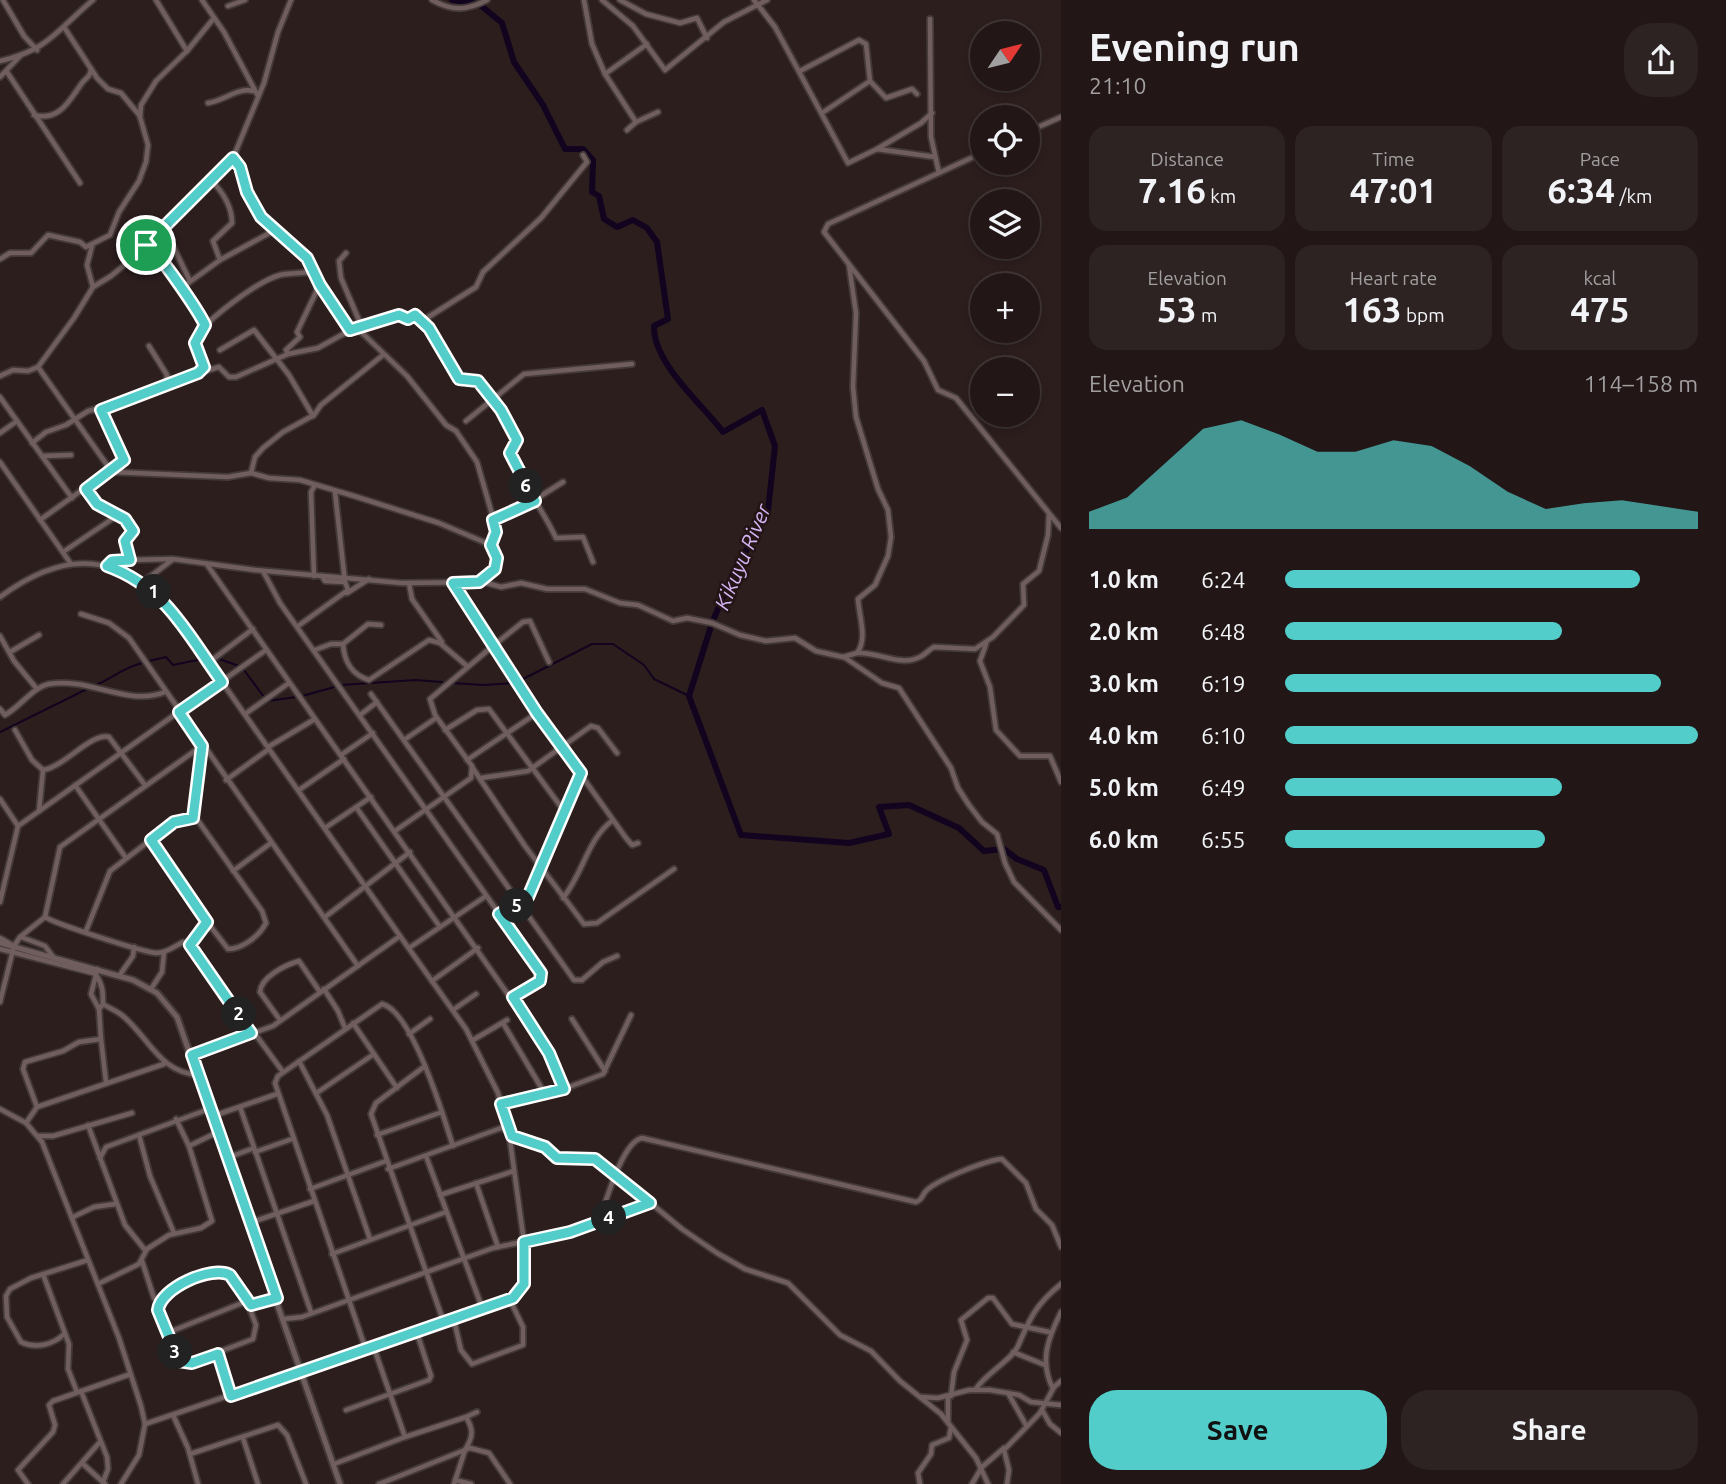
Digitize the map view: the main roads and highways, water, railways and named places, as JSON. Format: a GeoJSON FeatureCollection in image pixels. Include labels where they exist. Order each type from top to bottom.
{"type":"FeatureCollection","features":[{"type":"Feature","properties":{"kind":"waterway","name":"Kikuyu River"},"geometry":{"type":"LineString","coordinates":[[452,0],[479,4],[502,23],[514,62],[543,105],[565,149],[583,149],[593,160],[592,192],[599,196],[604,219],[617,227],[633,220],[647,228],[657,242],[668,319],[654,326],[656,340],[661,354],[680,382],[723,432],[762,410],[775,446],[768,511],[732,576],[712,623],[689,696],[741,835],[849,843],[889,834],[879,807],[909,805],[959,828],[984,851],[1004,849],[1017,859],[1044,870],[1058,907],[1061,907]]}},
{"type":"Feature","properties":{"kind":"waterway"},"geometry":{"type":"LineString","coordinates":[[521,680],[592,644],[613,644],[644,665],[654,679],[689,696]]}},
{"type":"Feature","properties":{"kind":"waterway"},"geometry":{"type":"LineString","coordinates":[[149,661],[166,657],[173,665],[202,659]]}},
{"type":"Feature","properties":{"kind":"waterway"},"geometry":{"type":"LineString","coordinates":[[208,658],[212,657]]}},
{"type":"Feature","properties":{"kind":"waterway"},"geometry":{"type":"LineString","coordinates":[[219,659],[239,666]]}},
{"type":"Feature","properties":{"kind":"waterway"},"geometry":{"type":"LineString","coordinates":[[98,684],[143,663]]}},
{"type":"Feature","properties":{"kind":"waterway"},"geometry":{"type":"LineString","coordinates":[[244,670],[264,697]]}},
{"type":"Feature","properties":{"kind":"waterway"},"geometry":{"type":"LineString","coordinates":[[341,685],[415,680],[442,682]]}},
{"type":"Feature","properties":{"kind":"waterway"},"geometry":{"type":"LineString","coordinates":[[452,683],[514,683]]}},
{"type":"Feature","properties":{"kind":"waterway"},"geometry":{"type":"LineString","coordinates":[[302,696],[338,686]]}},
{"type":"Feature","properties":{"kind":"waterway"},"geometry":{"type":"LineString","coordinates":[[0,732],[89,688]]}},
{"type":"Feature","properties":{"kind":"waterway"},"geometry":{"type":"LineString","coordinates":[[268,701],[296,697]]}}]}
